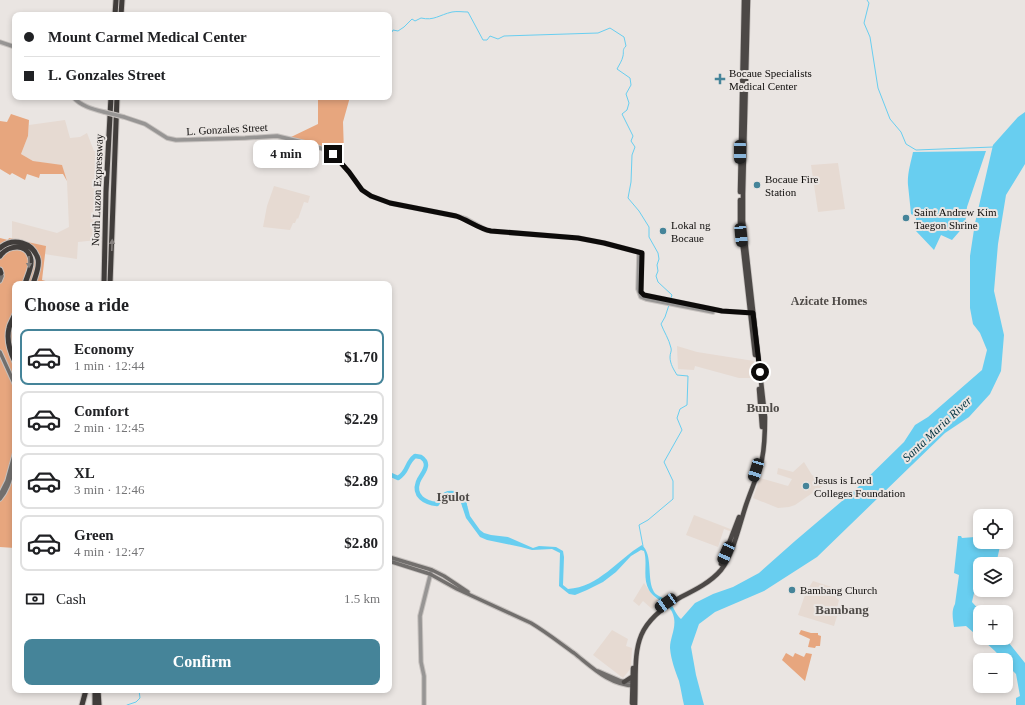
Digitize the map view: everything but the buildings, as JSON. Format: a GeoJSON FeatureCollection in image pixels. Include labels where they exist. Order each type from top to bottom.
{"type":"FeatureCollection","features":[{"type":"Feature","properties":{"kind":"highway"},"geometry":{"type":"LineString","coordinates":[[115,12],[116,0]]}},
{"type":"Feature","properties":{"kind":"highway"},"geometry":{"type":"LineString","coordinates":[[121,12],[122,0]]}},
{"type":"Feature","properties":{"kind":"highway"},"geometry":{"type":"LineString","coordinates":[[634,684],[633,653],[639,632],[647,619],[704,581],[719,568],[726,553],[759,460],[762,436],[762,419],[740,222],[744,0]]}},
{"type":"Feature","properties":{"kind":"highway"},"geometry":{"type":"LineString","coordinates":[[748,0],[744,115],[743,221],[751,314]]}},
{"type":"Feature","properties":{"kind":"highway","name":"North Luzon Expressway"},"geometry":{"type":"LineString","coordinates":[[104,281],[106,192],[112,100]]}},
{"type":"Feature","properties":{"kind":"highway","name":"North Luzon Expressway"},"geometry":{"type":"LineString","coordinates":[[110,281],[117,100]]}},
{"type":"Feature","properties":{"kind":"highway"},"geometry":{"type":"LineString","coordinates":[[0,248],[14,241],[25,244],[33,250],[38,259],[38,266],[34,281]]}},
{"type":"Feature","properties":{"kind":"highway"},"geometry":{"type":"LineString","coordinates":[[0,256],[3,252],[18,246],[26,250],[30,257],[31,265],[26,281]]}},
{"type":"Feature","properties":{"kind":"highway"},"geometry":{"type":"LineString","coordinates":[[12,321],[9,328],[8,340],[8,347],[12,356]]}},
{"type":"Feature","properties":{"kind":"highway"},"geometry":{"type":"LineString","coordinates":[[633,705],[636,651],[639,639],[647,624],[660,609]]}},
{"type":"Feature","properties":{"kind":"highway"},"geometry":{"type":"LineString","coordinates":[[624,682],[633,676]]}},
{"type":"Feature","properties":{"kind":"highway"},"geometry":{"type":"LineString","coordinates":[[82,705],[85,693]]}},
{"type":"Feature","properties":{"kind":"highway"},"geometry":{"type":"LineString","coordinates":[[91,705],[96,693]]}},
{"type":"Feature","properties":{"kind":"highway"},"geometry":{"type":"LineString","coordinates":[[95,705],[96,693]]}},
{"type":"Feature","properties":{"kind":"highway"},"geometry":{"type":"LineString","coordinates":[[96,693],[98,705]]}},
{"type":"Feature","properties":{"kind":"main road"},"geometry":{"type":"LineString","coordinates":[[0,272],[2,276],[0,281]]}},
{"type":"Feature","properties":{"kind":"main road"},"geometry":{"type":"LineString","coordinates":[[0,352],[12,377]]}},
{"type":"Feature","properties":{"kind":"main road"},"geometry":{"type":"LineString","coordinates":[[0,499],[5,493],[12,465]]}},
{"type":"Feature","properties":{"kind":"main road"},"geometry":{"type":"LineString","coordinates":[[0,495],[8,482],[12,471]]}},
{"type":"Feature","properties":{"kind":"main road"},"geometry":{"type":"LineString","coordinates":[[392,558],[431,572]]}},
{"type":"Feature","properties":{"kind":"main road"},"geometry":{"type":"LineString","coordinates":[[392,561],[444,576],[475,597],[542,630],[609,680],[620,684],[634,684]]}},
{"type":"Feature","properties":{"kind":"main road"},"geometry":{"type":"LineString","coordinates":[[593,669],[610,677],[634,684]]}},
{"type":"Feature","properties":{"kind":"street"},"geometry":{"type":"LineString","coordinates":[[0,42],[12,46]]}},
{"type":"Feature","properties":{"kind":"street","name":"L. Gonzales Street"},"geometry":{"type":"LineString","coordinates":[[76,100],[88,108],[145,124],[162,136],[176,140],[277,136],[306,143],[333,154],[365,193],[385,202],[456,216],[491,231],[578,238],[641,253],[639,293],[643,298],[722,311],[751,314]]}},
{"type":"Feature","properties":{"kind":"street"},"geometry":{"type":"LineString","coordinates":[[424,705],[424,676],[421,662],[420,616],[431,572]]}},
{"type":"Feature","properties":{"kind":"shaded area"},"geometry":{"type":"Polygon","coordinates":[[[318,100],[349,100],[343,122],[344,153],[340,157],[324,147],[291,137],[318,124],[318,100]]]}},
{"type":"Feature","properties":{"kind":"shaded area"},"geometry":{"type":"Polygon","coordinates":[[[11,114],[29,120],[28,136],[21,154],[33,161],[62,165],[67,181],[63,174],[40,174],[39,178],[27,174],[25,180],[12,173],[10,175],[0,169],[0,121],[7,122],[11,114]]]}},
{"type":"Feature","properties":{"kind":"shaded area"},"geometry":{"type":"Polygon","coordinates":[[[65,120],[70,138],[80,137],[87,133],[94,151],[101,152],[97,240],[78,242],[77,259],[44,254],[45,246],[12,239],[12,221],[57,233],[69,227],[67,181],[62,166],[33,161],[21,154],[28,136],[29,125],[65,120]]]}},
{"type":"Feature","properties":{"kind":"shaded area"},"geometry":{"type":"Polygon","coordinates":[[[838,163],[845,209],[818,212],[811,165],[838,163]]]}},
{"type":"Feature","properties":{"kind":"shaded area"},"geometry":{"type":"Polygon","coordinates":[[[274,186],[310,196],[308,203],[304,202],[298,219],[297,218],[295,223],[293,223],[290,230],[263,227],[267,206],[274,186]]]}},
{"type":"Feature","properties":{"kind":"shaded area"},"geometry":{"type":"Polygon","coordinates":[[[0,238],[8,240],[9,238],[46,246],[42,280],[46,281],[12,281],[12,548],[0,547],[0,238]]]}},
{"type":"Feature","properties":{"kind":"shaded area"},"geometry":{"type":"Polygon","coordinates":[[[677,346],[697,352],[754,361],[756,378],[739,378],[695,366],[694,370],[678,369],[677,346]]]}},
{"type":"Feature","properties":{"kind":"shaded area","name":"Jesus is Lord Colleges Foundation"},"geometry":{"type":"Polygon","coordinates":[[[804,462],[812,475],[820,479],[824,485],[795,505],[789,507],[778,508],[753,498],[760,478],[788,486],[792,479],[777,474],[778,468],[793,472],[804,462]]]}},
{"type":"Feature","properties":{"kind":"shaded area"},"geometry":{"type":"Polygon","coordinates":[[[694,515],[733,530],[732,532],[724,529],[718,547],[686,535],[694,515]]]}},
{"type":"Feature","properties":{"kind":"shaded area"},"geometry":{"type":"Polygon","coordinates":[[[813,581],[838,589],[836,598],[839,600],[836,612],[838,613],[834,626],[798,615],[806,592],[813,581]]]}},
{"type":"Feature","properties":{"kind":"shaded area"},"geometry":{"type":"Polygon","coordinates":[[[644,583],[653,596],[660,602],[652,609],[643,601],[639,606],[633,601],[644,583]]]}},
{"type":"Feature","properties":{"kind":"shaded area"},"geometry":{"type":"Polygon","coordinates":[[[612,630],[628,639],[626,646],[632,648],[631,668],[623,678],[593,655],[612,630]]]}},
{"type":"Feature","properties":{"kind":"shaded area"},"geometry":{"type":"Polygon","coordinates":[[[801,630],[811,633],[818,633],[818,635],[821,636],[820,646],[816,646],[815,648],[808,647],[810,639],[799,634],[801,630]]]}},
{"type":"Feature","properties":{"kind":"shaded area"},"geometry":{"type":"Polygon","coordinates":[[[786,653],[793,657],[795,653],[804,657],[806,653],[812,654],[805,681],[782,660],[786,653]]]}},
{"type":"Feature","properties":{"kind":"water","name":"Santa Maria River"},"geometry":{"type":"Polygon","coordinates":[[[1025,112],[1025,164],[1006,195],[998,244],[994,291],[1004,335],[1001,371],[990,394],[969,417],[945,433],[817,557],[764,591],[715,612],[699,624],[691,647],[696,675],[704,705],[684,705],[670,648],[674,626],[673,613],[649,590],[645,576],[644,551],[641,550],[631,556],[616,572],[603,582],[575,595],[569,594],[559,586],[560,553],[552,549],[532,550],[487,540],[480,537],[466,518],[461,503],[466,501],[470,516],[484,533],[508,537],[533,548],[539,546],[556,547],[563,551],[563,585],[568,589],[579,587],[598,578],[642,545],[648,554],[650,578],[654,592],[670,603],[681,619],[695,603],[713,594],[733,587],[759,573],[855,490],[904,442],[915,425],[928,417],[982,370],[987,350],[980,333],[973,324],[970,308],[970,256],[975,223],[993,145],[1018,117],[1025,112]]]}},
{"type":"Feature","properties":{"kind":"water"},"geometry":{"type":"Polygon","coordinates":[[[986,151],[967,207],[965,225],[952,240],[941,235],[934,250],[916,231],[916,217],[911,214],[908,181],[913,152],[986,151]]]}},
{"type":"Feature","properties":{"kind":"water"},"geometry":{"type":"Polygon","coordinates":[[[958,536],[961,536],[962,538],[973,537],[973,549],[999,549],[998,557],[973,557],[972,602],[975,605],[973,605],[973,632],[966,626],[954,627],[953,612],[959,575],[954,573],[958,536]]]}},
{"type":"Feature","properties":{"kind":"water"},"geometry":{"type":"Polygon","coordinates":[[[988,645],[1011,645],[1025,663],[1025,705],[1016,705],[1016,698],[1020,696],[1016,674],[1013,671],[1013,653],[997,653],[988,645]]]}},
{"type":"Feature","properties":{"kind":"waterway"},"geometry":{"type":"LineString","coordinates":[[867,0],[869,3],[864,23],[870,37],[878,88],[890,119],[901,132],[906,144],[916,150],[993,147]]}},
{"type":"Feature","properties":{"kind":"waterway"},"geometry":{"type":"LineString","coordinates":[[392,32],[393,30],[398,31],[412,19],[415,21],[421,18],[433,18],[452,12],[468,12],[483,40],[487,40],[490,36],[498,39],[504,36],[598,33],[610,28],[624,37],[626,46],[622,60],[617,69],[630,78],[631,85],[626,94],[629,103],[627,110],[622,114],[633,136],[631,141],[635,147],[632,155],[631,182],[628,198],[639,211],[649,227],[649,237],[658,253],[659,259],[656,276],[658,282],[672,295],[671,298]]}},
{"type":"Feature","properties":{"kind":"waterway"},"geometry":{"type":"LineString","coordinates":[[643,546],[639,525],[648,520],[673,499],[673,481],[664,462],[682,430],[677,418],[680,409],[687,405],[688,376],[677,375],[673,369],[670,360],[670,345],[661,324],[669,305]]}},
{"type":"Feature","properties":{"kind":"waterway"},"geometry":{"type":"LineString","coordinates":[[392,475],[398,478],[404,473],[415,456],[421,457],[426,462],[425,469],[417,487],[417,491],[421,498],[428,502],[437,504],[446,494],[454,493],[458,494],[464,502],[465,507]]}},
{"type":"Feature","properties":{"kind":"waterway"},"geometry":{"type":"LineString","coordinates":[[127,705],[136,702],[140,698],[139,693]]}},
{"type":"Feature","properties":{"kind":"place","name":"Bocaue Specialists Medical Center"},"geometry":{"type":"Point","coordinates":[720,79]}},
{"type":"Feature","properties":{"kind":"place","name":"Bocaue Fire Station"},"geometry":{"type":"Point","coordinates":[757,185]}},
{"type":"Feature","properties":{"kind":"place","name":"Saint Andrew Kim Taegon Shrine"},"geometry":{"type":"Point","coordinates":[906,218]}},
{"type":"Feature","properties":{"kind":"place","name":"Lokal ng Bocaue"},"geometry":{"type":"Point","coordinates":[663,231]}},
{"type":"Feature","properties":{"kind":"place","name":"Jesus is Lord Colleges Foundation"},"geometry":{"type":"Point","coordinates":[806,486]}},
{"type":"Feature","properties":{"kind":"place","name":"Bambang Church"},"geometry":{"type":"Point","coordinates":[792,590]}},
{"type":"Feature","properties":{"kind":"district","name":"Azicate Homes"},"geometry":{"type":"Point","coordinates":[829,301]}},
{"type":"Feature","properties":{"kind":"district","name":"Bunlo"},"geometry":{"type":"Point","coordinates":[763,407]}},
{"type":"Feature","properties":{"kind":"district","name":"Igulot"},"geometry":{"type":"Point","coordinates":[453,496]}},
{"type":"Feature","properties":{"kind":"district","name":"Bambang"},"geometry":{"type":"Point","coordinates":[842,609]}},
{"type":"Feature","properties":{"kind":"route"},"geometry":{"type":"LineString","coordinates":[[333,154],[365,193],[380,200],[425,211],[456,216],[466,219],[486,230],[539,236],[578,238],[642,253],[641,292],[647,297],[722,311],[753,313],[760,372]]}}]}
